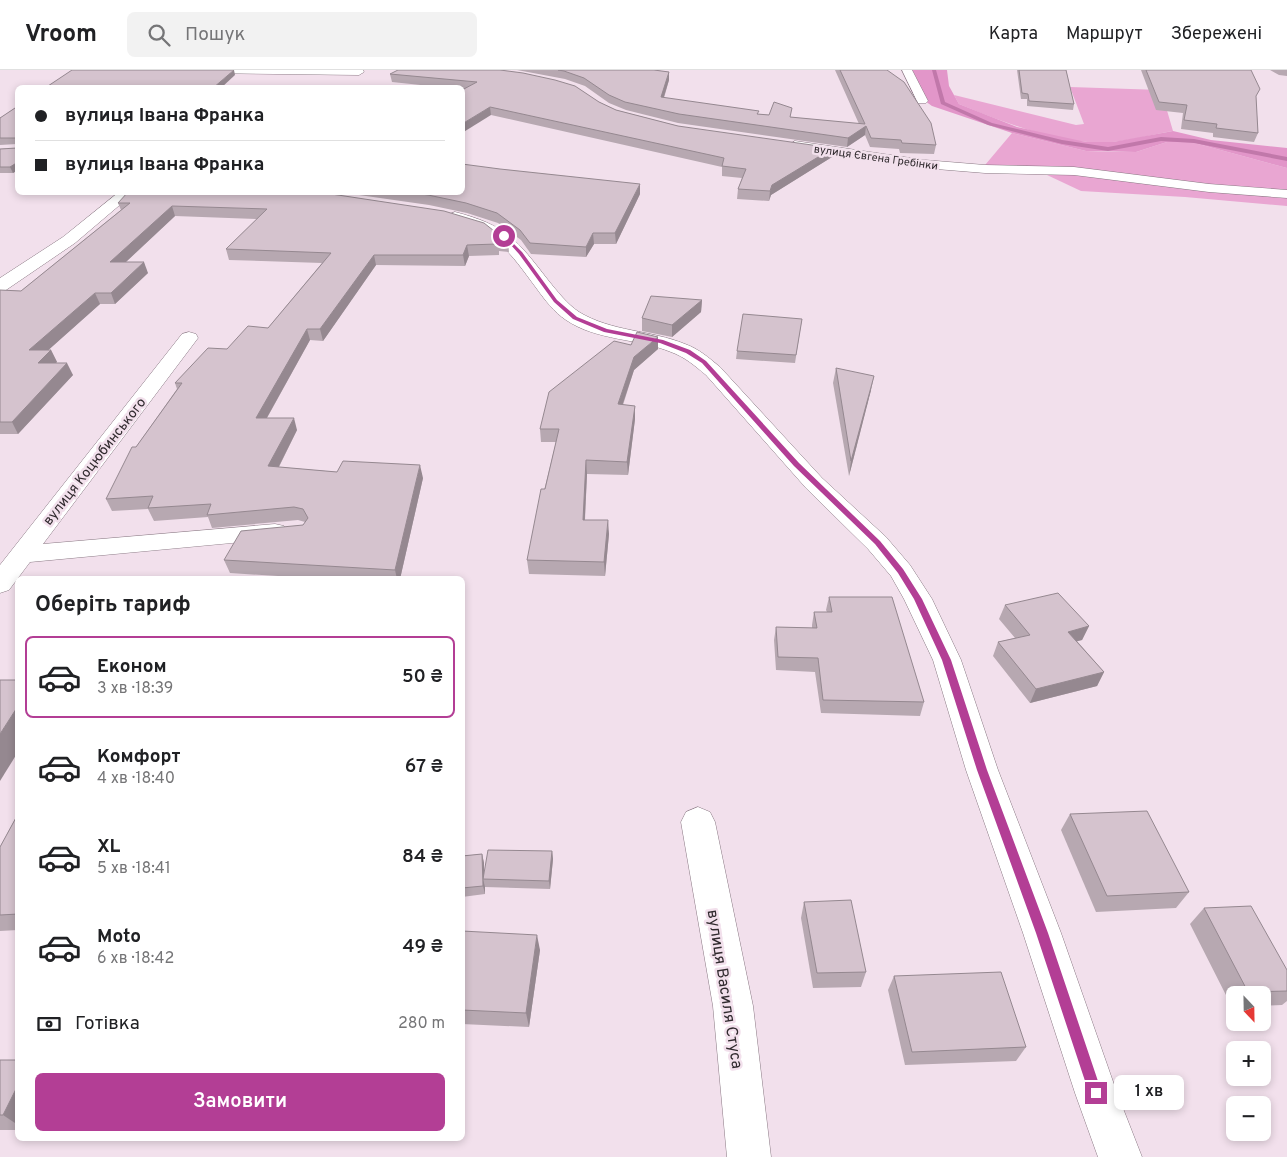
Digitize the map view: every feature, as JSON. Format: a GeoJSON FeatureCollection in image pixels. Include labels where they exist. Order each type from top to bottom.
{"type":"FeatureCollection","features":[{"type":"Feature","properties":{"kind":"street"},"geometry":{"type":"LineString","coordinates":[[200,70],[359,72]]}},
{"type":"Feature","properties":{"kind":"street"},"geometry":{"type":"LineString","coordinates":[[328,84],[359,72],[370,70]]}},
{"type":"Feature","properties":{"kind":"street"},"geometry":{"type":"LineString","coordinates":[[907,70],[922,101]]}},
{"type":"Feature","properties":{"kind":"street","name":"вулиця Євгена Гребінки"},"geometry":{"type":"LineString","coordinates":[[781,143],[924,164],[985,169],[1074,171],[1226,190],[1287,194]]}},
{"type":"Feature","properties":{"kind":"street"},"geometry":{"type":"LineString","coordinates":[[0,286],[46,257],[124,195]]}},
{"type":"Feature","properties":{"kind":"street"},"geometry":{"type":"LineString","coordinates":[[432,213],[480,224],[504,236],[520,253],[556,301],[568,313],[583,322],[606,331],[661,341],[696,355],[713,371],[814,483],[878,542],[901,571],[918,599],[946,660],[982,770],[1042,933],[1096,1093],[1120,1157]]}},
{"type":"Feature","properties":{"kind":"street","name":"вулиця Коцюбинського"},"geometry":{"type":"LineString","coordinates":[[0,584],[189,338]]}},
{"type":"Feature","properties":{"kind":"street"},"geometry":{"type":"LineString","coordinates":[[22,554],[298,530]]}},
{"type":"Feature","properties":{"kind":"street","name":"вулиця Василя Стуса"},"geometry":{"type":"LineString","coordinates":[[698,822],[733,1006],[749,1157]]}},
{"type":"Feature","properties":{"kind":"shaded area"},"geometry":{"type":"Polygon","coordinates":[[[912,70],[947,70],[949,86],[959,104],[1017,127],[1086,142],[1113,142],[1173,131],[1211,140],[1287,148],[1287,168],[1191,142],[1167,142],[1136,152],[1086,151],[1012,133],[932,106],[911,91],[908,76],[912,70]]]}},
{"type":"Feature","properties":{"kind":"shaded area"},"geometry":{"type":"Polygon","coordinates":[[[1070,87],[1161,90],[1173,131],[1113,142],[1075,141],[1034,132],[995,118],[959,104],[954,95],[1076,125],[1084,124],[1070,87]]]}},
{"type":"Feature","properties":{"kind":"shaded area"},"geometry":{"type":"Polygon","coordinates":[[[1012,133],[1086,151],[1136,152],[1167,142],[1191,142],[1287,168],[1287,206],[1185,197],[1081,191],[1047,175],[980,171],[1012,133]]]}},
{"type":"Feature","properties":{"kind":"building"},"geometry":{"type":"Polygon","coordinates":[[[72,70],[234,70],[216,85],[50,85],[72,70]]]}},
{"type":"Feature","properties":{"kind":"building"},"geometry":{"type":"Polygon","coordinates":[[[398,70],[500,70],[523,73],[575,86],[599,102],[616,110],[678,126],[833,148],[772,185],[770,191],[738,189],[746,169],[722,166],[724,158],[490,107],[465,122],[465,88],[477,82],[390,74],[398,70]]]}},
{"type":"Feature","properties":{"kind":"building"},"geometry":{"type":"Polygon","coordinates":[[[558,70],[654,70],[669,72],[661,97],[759,111],[757,114],[769,115],[774,102],[792,108],[790,117],[865,124],[840,70],[887,70],[904,82],[931,123],[936,145],[902,143],[901,140],[871,138],[866,126],[848,138],[679,114],[625,102],[609,95],[584,78],[558,70]]]}},
{"type":"Feature","properties":{"kind":"building"},"geometry":{"type":"Polygon","coordinates":[[[1019,70],[1066,70],[1074,104],[1029,101],[1028,94],[1022,93],[1019,70]]]}},
{"type":"Feature","properties":{"kind":"building"},"geometry":{"type":"Polygon","coordinates":[[[1146,70],[1251,70],[1260,89],[1256,96],[1258,133],[1216,128],[1217,124],[1184,120],[1187,105],[1159,102],[1146,70]]]}},
{"type":"Feature","properties":{"kind":"building"},"geometry":{"type":"Polygon","coordinates":[[[15,108],[15,138],[0,138],[0,118],[15,108]]]}},
{"type":"Feature","properties":{"kind":"building"},"geometry":{"type":"Polygon","coordinates":[[[15,148],[15,164],[10,167],[0,167],[0,149],[15,148]]]}},
{"type":"Feature","properties":{"kind":"building"},"geometry":{"type":"Polygon","coordinates":[[[465,164],[640,184],[615,233],[593,233],[586,247],[530,243],[520,230],[497,213],[466,203],[428,195],[465,195],[465,164]]]}},
{"type":"Feature","properties":{"kind":"building"},"geometry":{"type":"Polygon","coordinates":[[[125,195],[338,195],[444,211],[484,223],[508,242],[498,241],[497,244],[467,245],[463,255],[374,255],[320,329],[307,329],[256,418],[294,418],[268,466],[337,472],[343,461],[420,465],[395,570],[224,560],[241,531],[303,525],[308,518],[303,509],[294,507],[207,515],[211,504],[148,508],[153,496],[106,499],[132,447],[136,447],[182,383],[175,383],[208,348],[227,349],[248,326],[268,328],[331,253],[226,249],[267,209],[172,206],[110,262],[144,262],[111,293],[95,293],[29,350],[51,350],[38,363],[67,363],[12,422],[0,422],[0,290],[21,291],[130,203],[118,203],[125,195]]]}},
{"type":"Feature","properties":{"kind":"building"},"geometry":{"type":"Polygon","coordinates":[[[651,296],[702,300],[672,325],[642,318],[651,296]]]}},
{"type":"Feature","properties":{"kind":"building"},"geometry":{"type":"Polygon","coordinates":[[[743,314],[802,319],[796,355],[737,351],[743,314]]]}},
{"type":"Feature","properties":{"kind":"building"},"geometry":{"type":"Polygon","coordinates":[[[637,332],[658,337],[634,357],[618,404],[635,406],[627,462],[586,460],[583,520],[608,520],[604,562],[527,560],[541,489],[545,489],[559,429],[540,429],[549,392],[614,341],[631,345],[637,332]]]}},
{"type":"Feature","properties":{"kind":"building"},"geometry":{"type":"Polygon","coordinates":[[[836,368],[874,376],[851,461],[836,368]]]}},
{"type":"Feature","properties":{"kind":"building"},"geometry":{"type":"Polygon","coordinates":[[[1058,593],[1089,626],[1068,632],[1104,672],[1036,689],[998,642],[1030,635],[1005,605],[1058,593]]]}},
{"type":"Feature","properties":{"kind":"building"},"geometry":{"type":"Polygon","coordinates":[[[829,597],[892,597],[924,702],[823,700],[818,658],[778,657],[776,627],[817,628],[814,612],[832,612],[829,597]]]}},
{"type":"Feature","properties":{"kind":"building"},"geometry":{"type":"Polygon","coordinates":[[[0,680],[15,680],[15,711],[0,734],[0,680]]]}},
{"type":"Feature","properties":{"kind":"building"},"geometry":{"type":"Polygon","coordinates":[[[1147,811],[1189,892],[1107,896],[1070,814],[1147,811]]]}},
{"type":"Feature","properties":{"kind":"building"},"geometry":{"type":"Polygon","coordinates":[[[15,820],[15,914],[0,915],[0,847],[15,820]]]}},
{"type":"Feature","properties":{"kind":"building"},"geometry":{"type":"Polygon","coordinates":[[[488,850],[552,851],[549,881],[483,879],[488,850]]]}},
{"type":"Feature","properties":{"kind":"building"},"geometry":{"type":"Polygon","coordinates":[[[482,854],[483,886],[465,888],[465,856],[482,854]]]}},
{"type":"Feature","properties":{"kind":"building"},"geometry":{"type":"Polygon","coordinates":[[[851,900],[866,972],[817,973],[804,902],[851,900]]]}},
{"type":"Feature","properties":{"kind":"building"},"geometry":{"type":"Polygon","coordinates":[[[1251,906],[1287,970],[1287,991],[1271,991],[1271,986],[1245,986],[1204,908],[1251,906]]]}},
{"type":"Feature","properties":{"kind":"building"},"geometry":{"type":"Polygon","coordinates":[[[465,931],[537,935],[526,1013],[465,1010],[465,931]]]}},
{"type":"Feature","properties":{"kind":"building"},"geometry":{"type":"Polygon","coordinates":[[[1001,972],[1026,1047],[912,1052],[894,976],[1001,972]]]}},
{"type":"Feature","properties":{"kind":"building"},"geometry":{"type":"Polygon","coordinates":[[[0,1060],[15,1060],[15,1091],[3,1115],[0,1115],[0,1060]]]}},
{"type":"Feature","properties":{"kind":"waterway"},"geometry":{"type":"LineString","coordinates":[[934,70],[943,103],[990,124],[1062,142],[1108,149],[1161,139],[1194,141],[1287,159]]}},
{"type":"Feature","properties":{"kind":"route"},"geometry":{"type":"LineString","coordinates":[[504,236],[520,253],[556,301],[575,318],[606,331],[654,339],[696,355],[814,483],[878,542],[901,571],[934,630],[960,697],[982,770],[1042,933],[1096,1093]]}}]}
